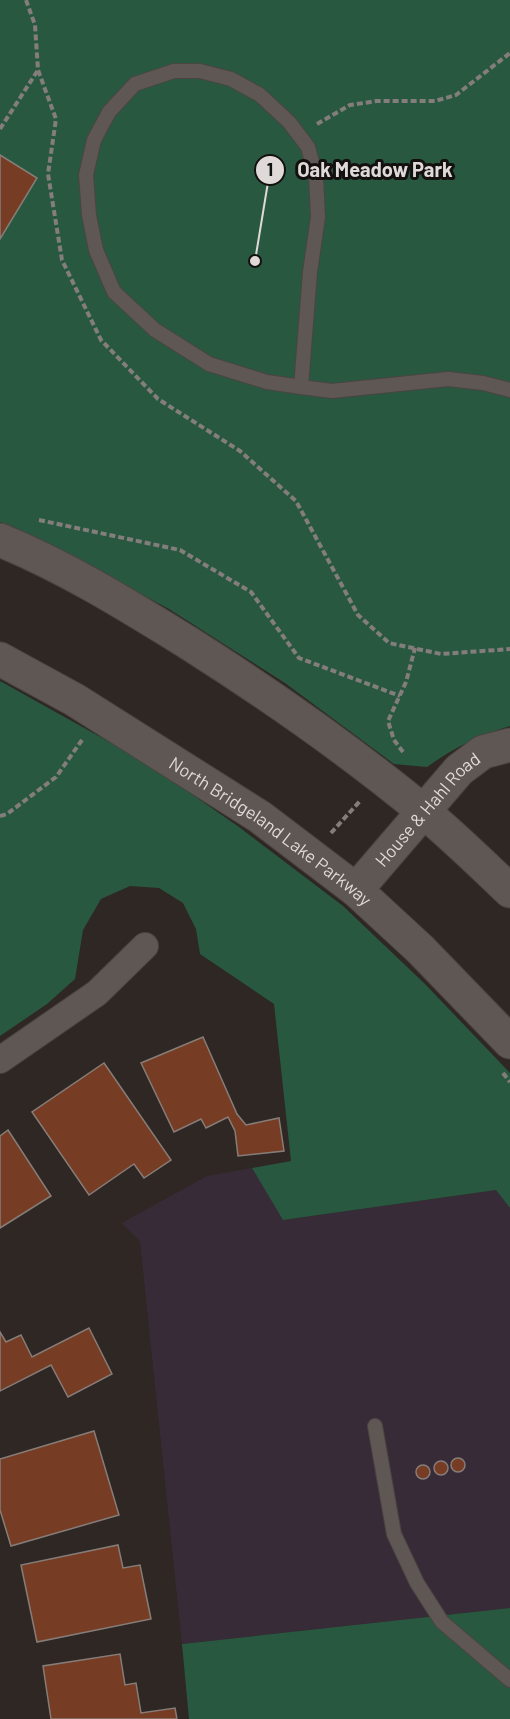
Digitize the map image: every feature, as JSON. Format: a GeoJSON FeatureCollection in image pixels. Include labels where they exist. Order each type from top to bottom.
{"type":"FeatureCollection","features":[{"type":"Feature","properties":{"kind":"main road"},"geometry":{"type":"LineString","coordinates":[[0,540],[23,549],[117,598],[246,680],[337,743],[424,812],[510,891]]}},
{"type":"Feature","properties":{"kind":"main road","name":"North Bridgeland Lake Parkway"},"geometry":{"type":"LineString","coordinates":[[0,659],[75,700],[99,717],[176,762],[250,811],[356,890],[420,949],[506,1057]]}},
{"type":"Feature","properties":{"kind":"main road","name":"House & Hahl Road"},"geometry":{"type":"LineString","coordinates":[[356,890],[459,770],[483,752],[510,745]]}},
{"type":"Feature","properties":{"kind":"street"},"geometry":{"type":"LineString","coordinates":[[0,1060],[97,993],[145,946]]}},
{"type":"Feature","properties":{"kind":"lane"},"geometry":{"type":"LineString","coordinates":[[301,387],[310,272],[318,217],[316,176],[308,147],[289,122],[260,95],[231,79],[200,71],[174,71],[135,84],[109,112],[94,140],[86,175],[89,215],[96,249],[114,292],[155,330],[209,364],[267,382],[301,387],[332,391],[448,379],[483,383],[510,390]]}},
{"type":"Feature","properties":{"kind":"lane"},"geometry":{"type":"LineString","coordinates":[[375,1426],[394,1534],[417,1583],[442,1622],[510,1680]]}},
{"type":"Feature","properties":{"kind":"path"},"geometry":{"type":"LineString","coordinates":[[26,0],[35,25],[38,70],[56,119],[48,174],[62,260],[101,340],[158,399],[240,451],[296,501],[358,615],[389,643],[441,654],[510,649]]}},
{"type":"Feature","properties":{"kind":"path"},"geometry":{"type":"LineString","coordinates":[[298,134],[350,105],[376,100],[435,100],[456,95],[510,52]]}},
{"type":"Feature","properties":{"kind":"path"},"geometry":{"type":"LineString","coordinates":[[0,129],[38,70]]}},
{"type":"Feature","properties":{"kind":"path"},"geometry":{"type":"LineString","coordinates":[[29,518],[180,550],[251,592],[299,658],[400,696]]}},
{"type":"Feature","properties":{"kind":"path"},"geometry":{"type":"LineString","coordinates":[[409,759],[394,740],[388,721],[406,682],[415,648]]}},
{"type":"Feature","properties":{"kind":"path"},"geometry":{"type":"LineString","coordinates":[[0,816],[7,814],[56,777],[99,717]]}},
{"type":"Feature","properties":{"kind":"path"},"geometry":{"type":"LineString","coordinates":[[311,856],[404,752]]}},
{"type":"Feature","properties":{"kind":"path"},"geometry":{"type":"LineString","coordinates":[[506,1057],[510,1082]]}},
{"type":"Feature","properties":{"kind":"shaded area"},"geometry":{"type":"Polygon","coordinates":[[[252,1168],[284,1220],[496,1190],[510,1208],[510,1608],[182,1644],[140,1241],[122,1223],[207,1176],[252,1168]]]}},
{"type":"Feature","properties":{"kind":"green space"},"geometry":{"type":"Polygon","coordinates":[[[0,0],[510,0],[510,726],[467,743],[427,767],[394,764],[285,683],[169,609],[50,545],[0,522],[0,0]]]}},
{"type":"Feature","properties":{"kind":"green space"},"geometry":{"type":"Polygon","coordinates":[[[0,681],[147,763],[239,827],[343,906],[425,984],[510,1073],[510,1208],[496,1190],[283,1220],[252,1168],[291,1161],[274,1004],[200,954],[196,929],[183,903],[159,888],[130,886],[101,899],[83,930],[75,979],[47,1004],[0,1036],[0,681]]]}},
{"type":"Feature","properties":{"kind":"green space"},"geometry":{"type":"Polygon","coordinates":[[[510,1608],[510,1719],[189,1719],[182,1644],[510,1608]]]}},
{"type":"Feature","properties":{"kind":"building"},"geometry":{"type":"Polygon","coordinates":[[[0,155],[37,178],[0,239],[0,155]]]}},
{"type":"Feature","properties":{"kind":"building"},"geometry":{"type":"Polygon","coordinates":[[[203,1037],[237,1114],[246,1125],[279,1118],[284,1151],[238,1156],[235,1131],[228,1117],[206,1128],[201,1119],[174,1132],[141,1063],[203,1037]]]}},
{"type":"Feature","properties":{"kind":"building"},"geometry":{"type":"Polygon","coordinates":[[[104,1063],[171,1160],[144,1178],[134,1164],[89,1195],[32,1112],[104,1063]]]}},
{"type":"Feature","properties":{"kind":"building"},"geometry":{"type":"Polygon","coordinates":[[[8,1130],[51,1196],[0,1228],[0,1136],[8,1130]]]}},
{"type":"Feature","properties":{"kind":"building"},"geometry":{"type":"Polygon","coordinates":[[[89,1328],[112,1374],[68,1397],[51,1365],[0,1391],[0,1332],[6,1342],[21,1335],[32,1357],[89,1328]]]}},
{"type":"Feature","properties":{"kind":"building"},"geometry":{"type":"Polygon","coordinates":[[[94,1431],[119,1515],[11,1546],[0,1510],[0,1459],[94,1431]]]}},
{"type":"Feature","properties":{"kind":"building"},"geometry":{"type":"Polygon","coordinates":[[[458,1458],[463,1460],[465,1465],[463,1470],[458,1472],[453,1470],[451,1465],[453,1460],[458,1458]]]}},
{"type":"Feature","properties":{"kind":"building"},"geometry":{"type":"Polygon","coordinates":[[[441,1461],[446,1463],[448,1468],[446,1473],[441,1475],[436,1473],[434,1468],[436,1463],[441,1461]]]}},
{"type":"Feature","properties":{"kind":"building"},"geometry":{"type":"Polygon","coordinates":[[[423,1465],[428,1467],[430,1472],[428,1477],[423,1479],[418,1477],[416,1472],[418,1467],[423,1465]]]}},
{"type":"Feature","properties":{"kind":"building"},"geometry":{"type":"Polygon","coordinates":[[[118,1545],[123,1568],[140,1565],[151,1619],[37,1642],[21,1565],[118,1545]]]}},
{"type":"Feature","properties":{"kind":"building"},"geometry":{"type":"Polygon","coordinates":[[[120,1654],[125,1685],[136,1683],[141,1713],[175,1708],[177,1719],[51,1719],[43,1666],[120,1654]]]}},
{"type":"Feature","properties":{"kind":"place","name":"Oak Meadow Park"},"geometry":{"type":"Point","coordinates":[255,261]}}]}
